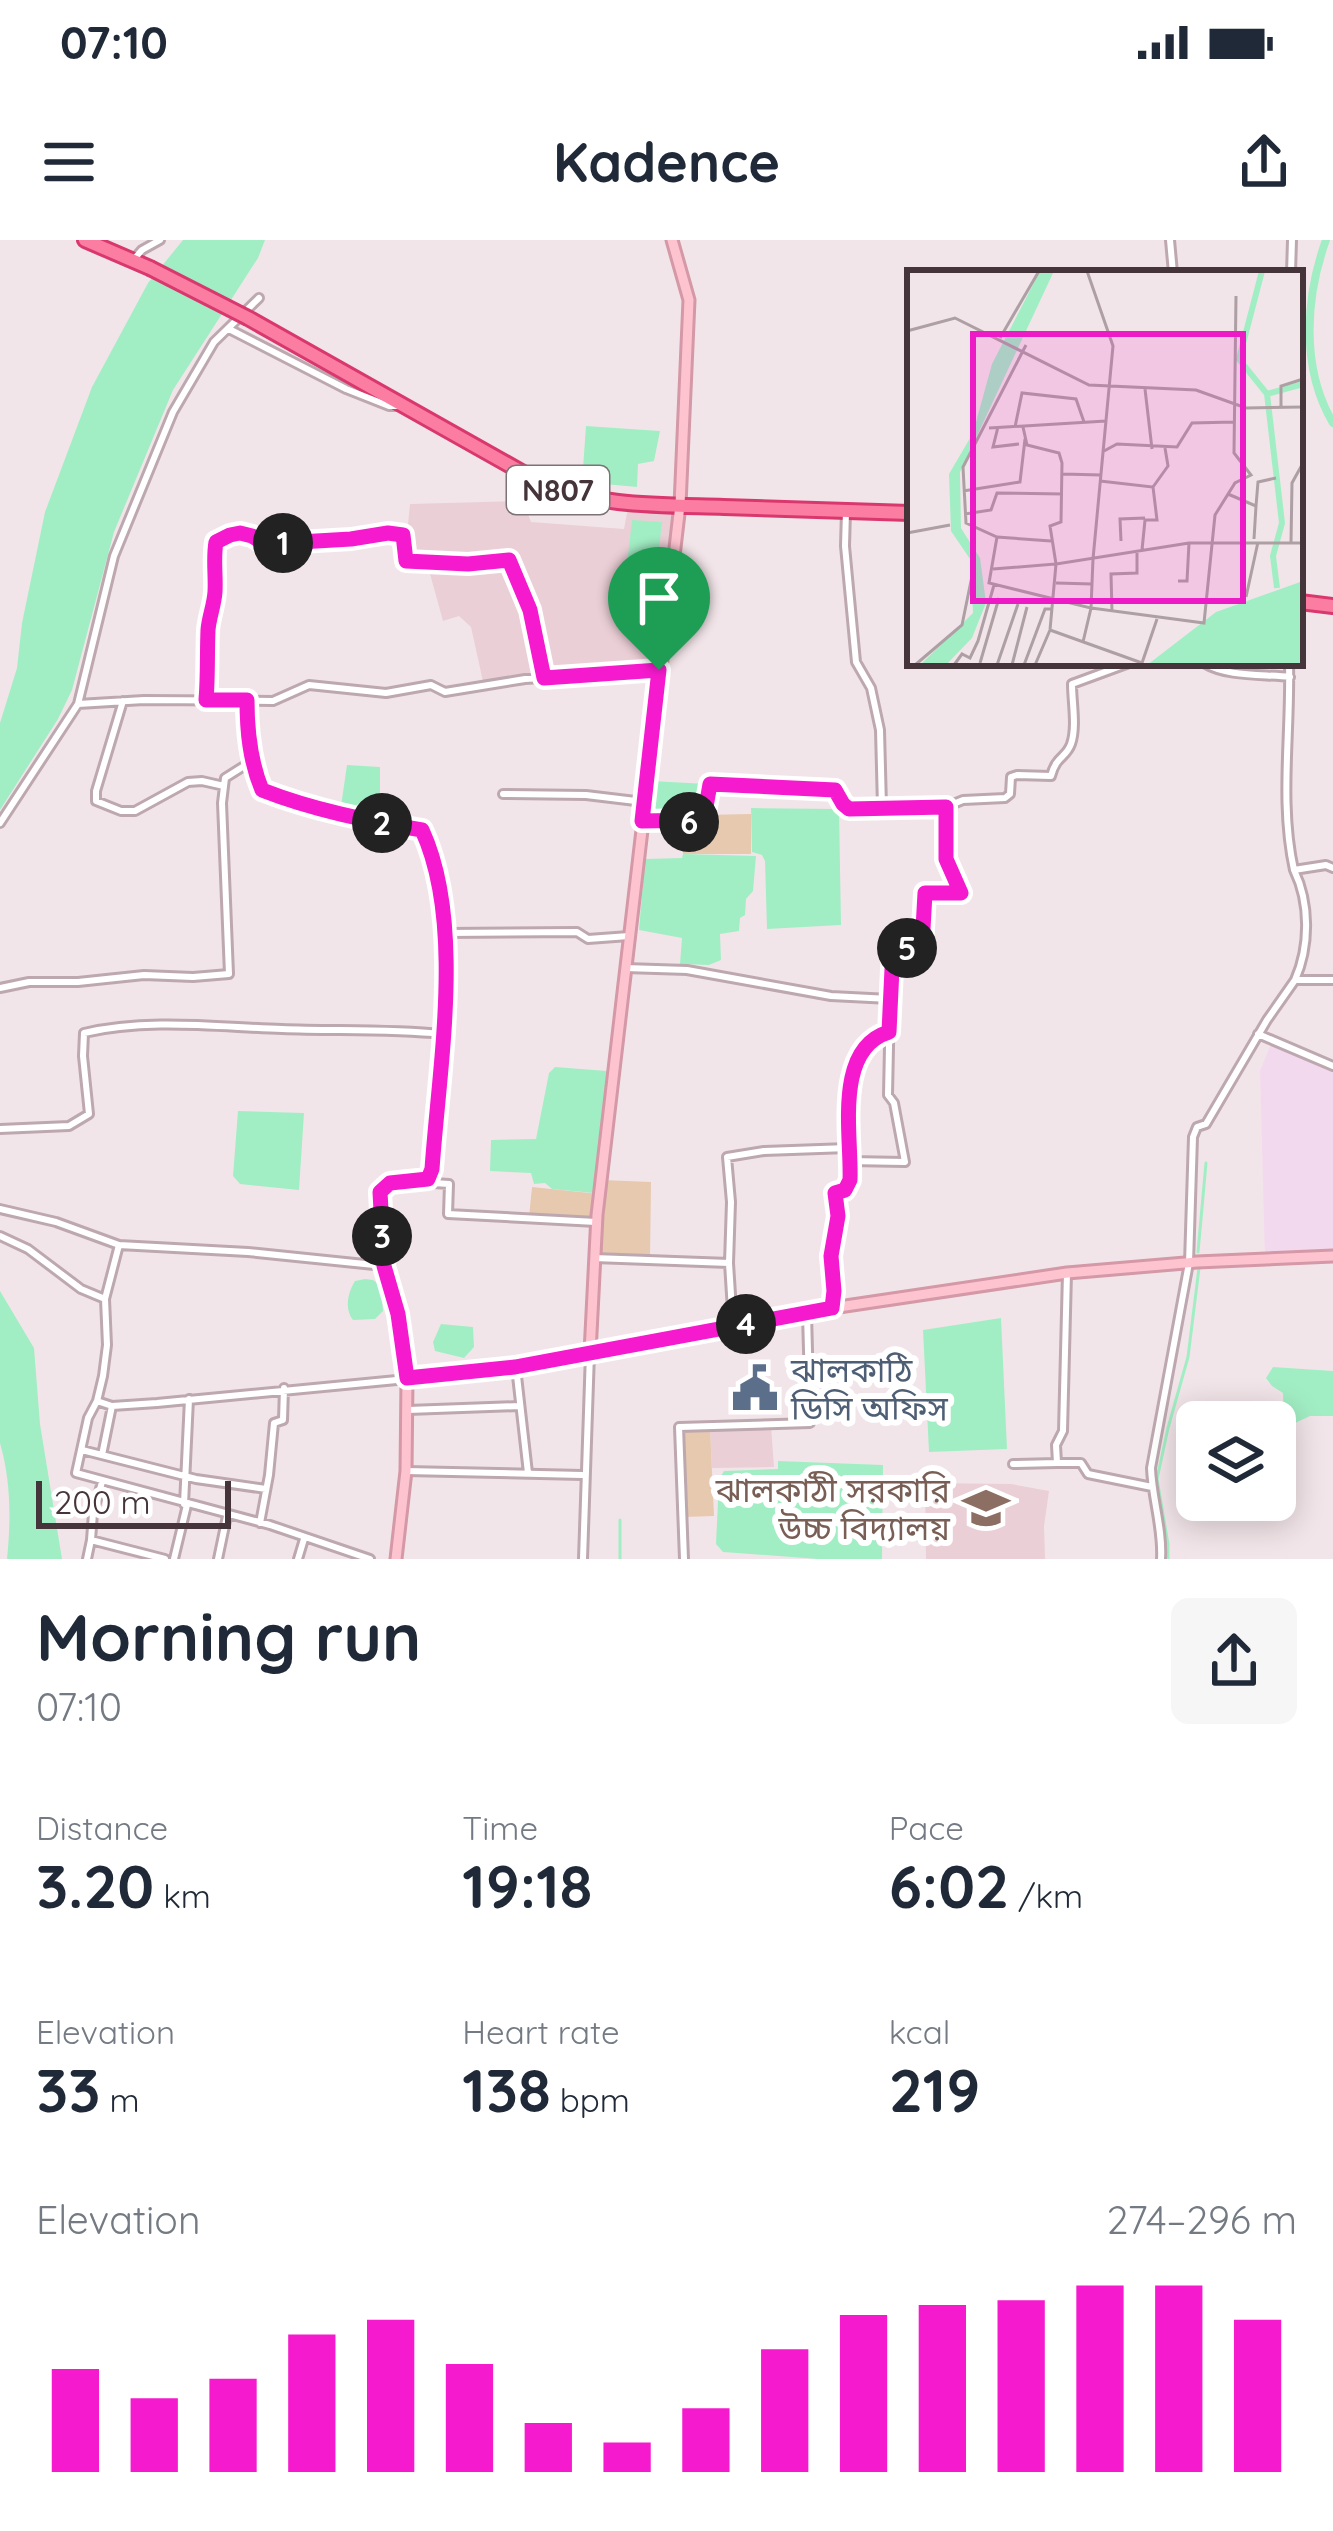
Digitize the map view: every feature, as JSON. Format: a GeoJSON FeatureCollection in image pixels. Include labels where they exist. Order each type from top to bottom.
{"type":"FeatureCollection","features":[{"type":"Feature","properties":{"kind":"highway","name":"N807"},"geometry":{"type":"LineString","coordinates":[[85,240],[248,318],[570,495],[680,505],[907,513]]}},
{"type":"Feature","properties":{"kind":"highway"},"geometry":{"type":"LineString","coordinates":[[1303,602],[1333,606]]}},
{"type":"Feature","properties":{"kind":"main road"},"geometry":{"type":"LineString","coordinates":[[590,1353],[597,1222],[680,505],[689,300],[672,240]]}},
{"type":"Feature","properties":{"kind":"main road"},"geometry":{"type":"LineString","coordinates":[[396,1559],[406,1471],[407,1378],[515,1367],[832,1308],[1067,1273],[1333,1256]]}},
{"type":"Feature","properties":{"kind":"street"},"geometry":{"type":"LineString","coordinates":[[133,261],[160,240]]}},
{"type":"Feature","properties":{"kind":"street"},"geometry":{"type":"LineString","coordinates":[[1170,240],[1173,270]]}},
{"type":"Feature","properties":{"kind":"street"},"geometry":{"type":"LineString","coordinates":[[1291,270],[1292,240]]}},
{"type":"Feature","properties":{"kind":"street"},"geometry":{"type":"LineString","coordinates":[[0,824],[78,704],[114,556],[173,412],[214,342],[259,298]]}},
{"type":"Feature","properties":{"kind":"street"},"geometry":{"type":"LineString","coordinates":[[229,328],[346,389],[389,406],[408,407]]}},
{"type":"Feature","properties":{"kind":"street"},"geometry":{"type":"LineString","coordinates":[[847,511],[844,546],[856,662],[871,688],[880,730],[882,808]]}},
{"type":"Feature","properties":{"kind":"street"},"geometry":{"type":"LineString","coordinates":[[206,700],[216,542],[240,533],[265,544],[388,533],[403,535],[406,561],[468,564],[509,560],[530,610],[544,678]]}},
{"type":"Feature","properties":{"kind":"street"},"geometry":{"type":"LineString","coordinates":[[642,821],[700,820],[710,784],[835,790],[849,809],[946,807],[963,800],[1005,798],[1010,794],[1011,777],[1051,776],[1054,761],[1069,750],[1072,684],[1121,666]]}},
{"type":"Feature","properties":{"kind":"street"},"geometry":{"type":"LineString","coordinates":[[1207,666],[1290,676]]}},
{"type":"Feature","properties":{"kind":"street"},"geometry":{"type":"LineString","coordinates":[[1161,1559],[1151,1468],[1189,1263],[1193,1136],[1205,1124],[1302,964],[1306,907],[1294,871],[1286,809],[1289,666]]}},
{"type":"Feature","properties":{"kind":"street"},"geometry":{"type":"LineString","coordinates":[[78,704],[274,700],[309,685],[386,693],[431,685],[446,692],[544,678],[659,670]]}},
{"type":"Feature","properties":{"kind":"street"},"geometry":{"type":"LineString","coordinates":[[247,700],[247,732],[262,790],[373,822],[422,830],[438,879],[448,955],[428,1179]]}},
{"type":"Feature","properties":{"kind":"street"},"geometry":{"type":"LineString","coordinates":[[123,701],[96,801],[135,812],[188,782],[224,786]]}},
{"type":"Feature","properties":{"kind":"street"},"geometry":{"type":"LineString","coordinates":[[0,988],[29,982],[229,974],[222,803],[225,778],[253,761]]}},
{"type":"Feature","properties":{"kind":"street"},"geometry":{"type":"LineString","coordinates":[[503,794],[586,795],[644,802]]}},
{"type":"Feature","properties":{"kind":"street"},"geometry":{"type":"LineString","coordinates":[[849,1161],[905,1162],[894,1103],[887,1095],[893,948],[922,947],[925,893],[961,893],[946,859],[946,807]]}},
{"type":"Feature","properties":{"kind":"street"},"geometry":{"type":"LineString","coordinates":[[1294,871],[1333,868]]}},
{"type":"Feature","properties":{"kind":"street"},"geometry":{"type":"LineString","coordinates":[[445,933],[577,932],[588,939],[629,936]]}},
{"type":"Feature","properties":{"kind":"street"},"geometry":{"type":"LineString","coordinates":[[626,968],[687,970],[831,996],[890,999]]}},
{"type":"Feature","properties":{"kind":"street"},"geometry":{"type":"LineString","coordinates":[[1295,980],[1333,980]]}},
{"type":"Feature","properties":{"kind":"street"},"geometry":{"type":"LineString","coordinates":[[0,1130],[69,1126],[89,1114],[84,1033],[115,1026],[393,1029],[442,1034]]}},
{"type":"Feature","properties":{"kind":"street"},"geometry":{"type":"LineString","coordinates":[[832,1308],[835,1193],[845,1190],[850,1180],[848,1104],[866,1043],[889,1032]]}},
{"type":"Feature","properties":{"kind":"street"},"geometry":{"type":"LineString","coordinates":[[1258,1034],[1333,1066]]}},
{"type":"Feature","properties":{"kind":"street"},"geometry":{"type":"LineString","coordinates":[[733,1326],[727,1157],[848,1148]]}},
{"type":"Feature","properties":{"kind":"street"},"geometry":{"type":"LineString","coordinates":[[97,1401],[112,1406],[407,1378],[398,1314],[384,1266],[380,1192],[390,1183],[428,1179],[449,1184],[448,1214],[597,1222]]}},
{"type":"Feature","properties":{"kind":"street"},"geometry":{"type":"LineString","coordinates":[[0,1209],[56,1222],[118,1245],[384,1266]]}},
{"type":"Feature","properties":{"kind":"street"},"geometry":{"type":"LineString","coordinates":[[0,1236],[105,1300]]}},
{"type":"Feature","properties":{"kind":"street"},"geometry":{"type":"LineString","coordinates":[[118,1245],[105,1300],[107,1345],[97,1401],[88,1418],[76,1474],[260,1523],[370,1559]]}},
{"type":"Feature","properties":{"kind":"street"},"geometry":{"type":"LineString","coordinates":[[594,1258],[729,1263]]}},
{"type":"Feature","properties":{"kind":"street"},"geometry":{"type":"LineString","coordinates":[[1057,1462],[1063,1431],[1067,1273]]}},
{"type":"Feature","properties":{"kind":"street"},"geometry":{"type":"LineString","coordinates":[[684,1559],[679,1427],[811,1423],[807,1314]]}},
{"type":"Feature","properties":{"kind":"street"},"geometry":{"type":"LineString","coordinates":[[583,1559],[590,1353]]}},
{"type":"Feature","properties":{"kind":"street"},"geometry":{"type":"LineString","coordinates":[[515,1367],[528,1473]]}},
{"type":"Feature","properties":{"kind":"street"},"geometry":{"type":"LineString","coordinates":[[260,1523],[274,1423],[283,1420],[284,1388]]}},
{"type":"Feature","properties":{"kind":"street"},"geometry":{"type":"LineString","coordinates":[[92,1540],[170,1559],[186,1504],[189,1399]]}},
{"type":"Feature","properties":{"kind":"street"},"geometry":{"type":"LineString","coordinates":[[102,1455],[112,1406]]}},
{"type":"Feature","properties":{"kind":"street"},"geometry":{"type":"LineString","coordinates":[[408,1410],[519,1406]]}},
{"type":"Feature","properties":{"kind":"street"},"geometry":{"type":"LineString","coordinates":[[81,1450],[266,1489]]}},
{"type":"Feature","properties":{"kind":"street"},"geometry":{"type":"LineString","coordinates":[[1013,1464],[1081,1463],[1088,1474],[1152,1487]]}},
{"type":"Feature","properties":{"kind":"street"},"geometry":{"type":"LineString","coordinates":[[406,1471],[584,1475]]}},
{"type":"Feature","properties":{"kind":"street"},"geometry":{"type":"LineString","coordinates":[[87,1559],[102,1482]]}},
{"type":"Feature","properties":{"kind":"street"},"geometry":{"type":"LineString","coordinates":[[218,1559],[227,1515]]}},
{"type":"Feature","properties":{"kind":"street"},"geometry":{"type":"LineString","coordinates":[[298,1559],[304,1538]]}},
{"type":"Feature","properties":{"kind":"street"},"geometry":{"type":"LineString","coordinates":[[123,1559],[126,1547]]}},
{"type":"Feature","properties":{"kind":"shaded area"},"geometry":{"type":"Polygon","coordinates":[[[183,240],[265,240],[173,390],[114,532],[72,690],[0,810],[0,723],[17,668],[45,512],[92,387],[148,283],[183,240]]]}},
{"type":"Feature","properties":{"kind":"shaded area"},"geometry":{"type":"Polygon","coordinates":[[[586,426],[660,431],[654,461],[638,464],[637,487],[582,482],[586,426]]]}},
{"type":"Feature","properties":{"kind":"shaded area"},"geometry":{"type":"Polygon","coordinates":[[[523,501],[531,522],[624,529],[629,502],[680,505],[659,671],[484,686],[471,627],[459,616],[443,621],[427,563],[405,554],[410,504],[523,501]]]}},
{"type":"Feature","properties":{"kind":"shaded area"},"geometry":{"type":"Polygon","coordinates":[[[632,520],[662,522],[656,577],[626,573],[632,520]]]}},
{"type":"Feature","properties":{"kind":"shaded area"},"geometry":{"type":"Polygon","coordinates":[[[347,765],[380,767],[380,816],[375,816],[375,809],[357,804],[355,810],[341,806],[347,765]]]}},
{"type":"Feature","properties":{"kind":"shaded area"},"geometry":{"type":"Polygon","coordinates":[[[652,781],[707,784],[699,816],[652,817],[652,781]]]}},
{"type":"Feature","properties":{"kind":"shaded area"},"geometry":{"type":"Polygon","coordinates":[[[751,808],[839,809],[841,925],[767,929],[765,861],[752,852],[751,808]]]}},
{"type":"Feature","properties":{"kind":"shaded area"},"geometry":{"type":"Polygon","coordinates":[[[751,814],[751,854],[683,854],[685,821],[703,815],[751,814]]]}},
{"type":"Feature","properties":{"kind":"shaded area"},"geometry":{"type":"Polygon","coordinates":[[[683,854],[756,856],[753,891],[746,899],[739,931],[720,934],[721,960],[709,965],[680,964],[682,938],[639,930],[645,859],[682,858],[683,854]]]}},
{"type":"Feature","properties":{"kind":"shaded area"},"geometry":{"type":"Polygon","coordinates":[[[1272,1041],[1333,1066],[1333,1256],[1265,1259],[1260,1071],[1272,1041]]]}},
{"type":"Feature","properties":{"kind":"shaded area"},"geometry":{"type":"Polygon","coordinates":[[[555,1067],[607,1071],[593,1193],[534,1184],[531,1173],[490,1171],[491,1140],[536,1139],[549,1073],[555,1067]]]}},
{"type":"Feature","properties":{"kind":"shaded area"},"geometry":{"type":"Polygon","coordinates":[[[238,1111],[304,1113],[299,1190],[240,1184],[233,1176],[238,1111]]]}},
{"type":"Feature","properties":{"kind":"shaded area"},"geometry":{"type":"Polygon","coordinates":[[[601,1180],[651,1182],[650,1259],[594,1258],[597,1223],[529,1217],[532,1187],[599,1194],[601,1180]]]}},
{"type":"Feature","properties":{"kind":"shaded area"},"geometry":{"type":"Polygon","coordinates":[[[365,1279],[381,1286],[383,1311],[375,1319],[353,1320],[349,1295],[355,1281],[365,1279]]]}},
{"type":"Feature","properties":{"kind":"shaded area"},"geometry":{"type":"Polygon","coordinates":[[[0,1291],[34,1348],[40,1424],[62,1559],[7,1559],[9,1501],[0,1443],[0,1291]]]}},
{"type":"Feature","properties":{"kind":"shaded area"},"geometry":{"type":"Polygon","coordinates":[[[1001,1318],[1007,1449],[929,1452],[923,1330],[1001,1318]]]}},
{"type":"Feature","properties":{"kind":"shaded area"},"geometry":{"type":"Polygon","coordinates":[[[441,1324],[473,1327],[474,1347],[464,1358],[435,1351],[433,1342],[441,1324]]]}},
{"type":"Feature","properties":{"kind":"shaded area"},"geometry":{"type":"Polygon","coordinates":[[[1273,1367],[1333,1371],[1333,1416],[1310,1416],[1296,1423],[1296,1401],[1283,1401],[1283,1393],[1266,1378],[1273,1367]]]}},
{"type":"Feature","properties":{"kind":"shaded area"},"geometry":{"type":"Polygon","coordinates":[[[771,1426],[774,1467],[712,1468],[710,1428],[771,1426]]]}},
{"type":"Feature","properties":{"kind":"shaded area"},"geometry":{"type":"Polygon","coordinates":[[[679,1427],[710,1428],[714,1516],[683,1517],[679,1427]]]}},
{"type":"Feature","properties":{"kind":"shaded area"},"geometry":{"type":"Polygon","coordinates":[[[778,1461],[883,1465],[882,1559],[723,1552],[716,1544],[719,1479],[724,1471],[778,1469],[778,1461]]]}},
{"type":"Feature","properties":{"kind":"shaded area","name":"ঝালকাঠী সরকারি উচ্চ বিদ্যালয়"},"geometry":{"type":"Polygon","coordinates":[[[925,1483],[1011,1484],[1049,1491],[1045,1559],[926,1559],[925,1483]]]}},
{"type":"Feature","properties":{"kind":"waterway"},"geometry":{"type":"LineString","coordinates":[[1326,240],[1314,285],[1310,333],[1315,380],[1333,423]]}},
{"type":"Feature","properties":{"kind":"waterway"},"geometry":{"type":"LineString","coordinates":[[1198,1252],[1206,1163]]}},
{"type":"Feature","properties":{"kind":"waterway"},"geometry":{"type":"LineString","coordinates":[[1168,1559],[1157,1479],[1188,1357],[1199,1268]]}},
{"type":"Feature","properties":{"kind":"waterway"},"geometry":{"type":"LineString","coordinates":[[620,1520],[620,1559]]}},
{"type":"Feature","properties":{"kind":"place","name":"ঝালকাঠি ডিসি অফিস"},"geometry":{"type":"Point","coordinates":[755,1388]}},
{"type":"Feature","properties":{"kind":"place","name":"ঝালকাঠী সরকারি উচ্চ বিদ্যালয়"},"geometry":{"type":"Point","coordinates":[986,1508]}},
{"type":"Feature","properties":{"kind":"route"},"geometry":{"type":"LineString","coordinates":[[240,533],[265,544],[388,533],[403,535],[406,561],[468,564],[509,560],[530,610],[544,678],[659,670],[642,821],[700,820],[710,784],[835,790],[849,809],[946,807],[946,859],[961,893],[925,893],[922,947],[893,948],[889,1032],[866,1043],[848,1104],[851,1174],[845,1190],[835,1193],[832,1308],[515,1367],[407,1378],[398,1314],[384,1266],[380,1192],[390,1183],[428,1179],[432,1169],[448,955],[438,879],[422,830],[373,822],[262,790],[247,732],[247,700],[206,700],[216,542],[240,533]]}}]}
